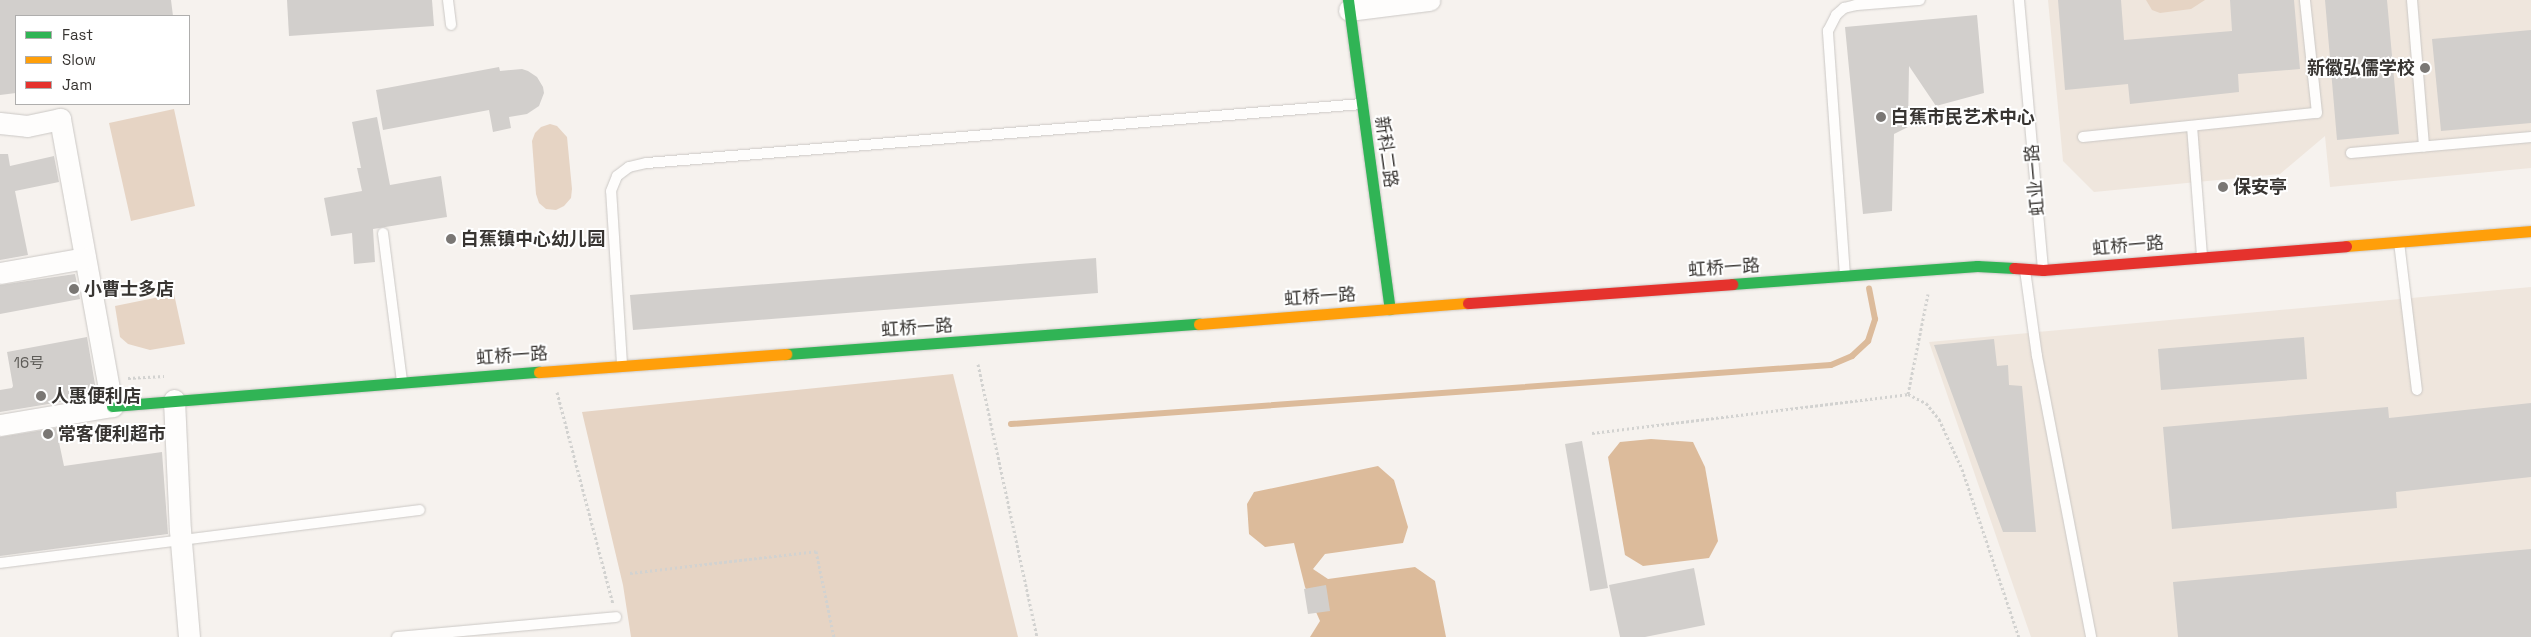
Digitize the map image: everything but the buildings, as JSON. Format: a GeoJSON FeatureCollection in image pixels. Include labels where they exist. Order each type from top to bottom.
{"type":"FeatureCollection","features":[{"type":"Feature","properties":{"kind":"street"},"geometry":{"type":"LineString","coordinates":[[1349,5],[1429,0]]}},
{"type":"Feature","properties":{"kind":"street","name":"新科二路"},"geometry":{"type":"LineString","coordinates":[[1349,5],[1390,309]]}},
{"type":"Feature","properties":{"kind":"street"},"geometry":{"type":"LineString","coordinates":[[0,123],[27,126],[60,119],[112,406],[0,425]]}},
{"type":"Feature","properties":{"kind":"street","name":"虹桥一路"},"geometry":{"type":"LineString","coordinates":[[112,406],[622,365],[973,341],[1977,266],[2044,270],[2531,231]]}},
{"type":"Feature","properties":{"kind":"street"},"geometry":{"type":"LineString","coordinates":[[0,273],[85,258]]}},
{"type":"Feature","properties":{"kind":"street"},"geometry":{"type":"LineString","coordinates":[[174,400],[181,540],[189,637]]}},
{"type":"Feature","properties":{"kind":"lane"},"geometry":{"type":"LineString","coordinates":[[448,0],[451,25]]}},
{"type":"Feature","properties":{"kind":"lane"},"geometry":{"type":"LineString","coordinates":[[1846,276],[1828,31],[1836,14],[1844,8],[1856,5],[1920,0]]}},
{"type":"Feature","properties":{"kind":"lane","name":"虹业一路"},"geometry":{"type":"LineString","coordinates":[[2019,0],[2044,270]]}},
{"type":"Feature","properties":{"kind":"lane"},"geometry":{"type":"LineString","coordinates":[[2083,138],[2317,113],[2305,0]]}},
{"type":"Feature","properties":{"kind":"lane"},"geometry":{"type":"LineString","coordinates":[[2412,0],[2424,146]]}},
{"type":"Feature","properties":{"kind":"lane"},"geometry":{"type":"LineString","coordinates":[[622,365],[611,191],[617,176],[629,167],[667,162],[1362,104]]}},
{"type":"Feature","properties":{"kind":"lane"},"geometry":{"type":"LineString","coordinates":[[2192,126],[2202,257]]}},
{"type":"Feature","properties":{"kind":"lane"},"geometry":{"type":"LineString","coordinates":[[2351,153],[2531,137]]}},
{"type":"Feature","properties":{"kind":"lane"},"geometry":{"type":"LineString","coordinates":[[383,233],[402,382]]}},
{"type":"Feature","properties":{"kind":"lane"},"geometry":{"type":"LineString","coordinates":[[2398,241],[2417,390]]}},
{"type":"Feature","properties":{"kind":"lane"},"geometry":{"type":"LineString","coordinates":[[2025,269],[2037,356],[2091,637]]}},
{"type":"Feature","properties":{"kind":"lane"},"geometry":{"type":"LineString","coordinates":[[0,563],[420,510]]}},
{"type":"Feature","properties":{"kind":"lane"},"geometry":{"type":"LineString","coordinates":[[397,637],[616,617]]}},
{"type":"Feature","properties":{"kind":"path"},"geometry":{"type":"LineString","coordinates":[[1908,394],[1928,290],[1927,270]]}},
{"type":"Feature","properties":{"kind":"path"},"geometry":{"type":"LineString","coordinates":[[973,341],[1037,637]]}},
{"type":"Feature","properties":{"kind":"path"},"geometry":{"type":"LineString","coordinates":[[551,371],[616,617]]}},
{"type":"Feature","properties":{"kind":"path"},"geometry":{"type":"LineString","coordinates":[[1592,433],[1908,394],[1926,403],[1939,419],[1962,469],[2019,637]]}},
{"type":"Feature","properties":{"kind":"path"},"geometry":{"type":"LineString","coordinates":[[630,573],[816,550],[834,637]]}},
{"type":"Feature","properties":{"kind":"shaded area"},"geometry":{"type":"Polygon","coordinates":[[[2048,0],[2531,0],[2531,168],[2330,187],[2325,136],[2280,174],[2094,192],[2063,161],[2048,0]]]}},
{"type":"Feature","properties":{"kind":"shaded area"},"geometry":{"type":"Polygon","coordinates":[[[2146,0],[2205,0],[2191,9],[2160,13],[2152,10],[2146,0]]]}},
{"type":"Feature","properties":{"kind":"shaded area"},"geometry":{"type":"Polygon","coordinates":[[[174,109],[195,206],[131,221],[109,123],[174,109]]]}},
{"type":"Feature","properties":{"kind":"shaded area"},"geometry":{"type":"Polygon","coordinates":[[[550,124],[557,126],[567,137],[572,189],[571,198],[564,206],[556,210],[546,209],[539,203],[536,194],[532,141],[535,133],[541,127],[550,124]]]}},
{"type":"Feature","properties":{"kind":"shaded area"},"geometry":{"type":"Polygon","coordinates":[[[2531,287],[2531,637],[2031,637],[1929,342],[2531,287]]]}},
{"type":"Feature","properties":{"kind":"shaded area"},"geometry":{"type":"Polygon","coordinates":[[[174,294],[185,344],[150,350],[128,344],[120,337],[115,306],[174,294]]]}},
{"type":"Feature","properties":{"kind":"shaded area"},"geometry":{"type":"Polygon","coordinates":[[[953,374],[1018,637],[631,637],[623,585],[582,412],[953,374]]]}},
{"type":"Feature","properties":{"kind":"shaded area"},"geometry":{"type":"Polygon","coordinates":[[[1651,439],[1693,442],[1705,467],[1718,541],[1709,558],[1643,566],[1625,555],[1608,457],[1620,442],[1651,439]]]}},
{"type":"Feature","properties":{"kind":"shaded area"},"geometry":{"type":"Polygon","coordinates":[[[1378,466],[1394,480],[1408,527],[1403,543],[1325,554],[1313,569],[1328,579],[1415,567],[1435,581],[1446,637],[1310,637],[1320,621],[1305,587],[1294,543],[1265,547],[1249,534],[1247,504],[1254,492],[1378,466]]]}},
{"type":"Feature","properties":{"kind":"waterway"},"geometry":{"type":"LineString","coordinates":[[1011,424],[1831,365],[1852,356],[1868,341],[1875,319],[1869,289]]}},
{"type":"Feature","properties":{"kind":"traffic: fast"},"geometry":{"type":"LineString","coordinates":[[1348,0],[1390,309]]}},
{"type":"Feature","properties":{"kind":"traffic: fast"},"geometry":{"type":"LineString","coordinates":[[1732,284],[1977,266],[2014,268]]}},
{"type":"Feature","properties":{"kind":"traffic: fast"},"geometry":{"type":"LineString","coordinates":[[786,354],[1199,324]]}},
{"type":"Feature","properties":{"kind":"traffic: fast"},"geometry":{"type":"LineString","coordinates":[[112,406],[539,372]]}},
{"type":"Feature","properties":{"kind":"traffic: slow"},"geometry":{"type":"LineString","coordinates":[[2346,246],[2531,231]]}},
{"type":"Feature","properties":{"kind":"traffic: slow"},"geometry":{"type":"LineString","coordinates":[[1199,324],[1468,303]]}},
{"type":"Feature","properties":{"kind":"traffic: slow"},"geometry":{"type":"LineString","coordinates":[[539,372],[786,354]]}},
{"type":"Feature","properties":{"kind":"traffic: jam"},"geometry":{"type":"LineString","coordinates":[[2014,268],[2043,270],[2346,246]]}},
{"type":"Feature","properties":{"kind":"traffic: jam"},"geometry":{"type":"LineString","coordinates":[[1468,303],[1732,284]]}},
{"type":"Feature","properties":{"kind":"place","name":"新徽弘儒学校"},"geometry":{"type":"Point","coordinates":[2425,68]}},
{"type":"Feature","properties":{"kind":"place","name":"白蕉市民艺术中心"},"geometry":{"type":"Point","coordinates":[1881,117]}},
{"type":"Feature","properties":{"kind":"place","name":"保安亭"},"geometry":{"type":"Point","coordinates":[2223,187]}},
{"type":"Feature","properties":{"kind":"place","name":"白蕉镇中心幼儿园"},"geometry":{"type":"Point","coordinates":[451,239]}},
{"type":"Feature","properties":{"kind":"place","name":"小曹士多店"},"geometry":{"type":"Point","coordinates":[74,289]}},
{"type":"Feature","properties":{"kind":"place","name":"人惠便利店"},"geometry":{"type":"Point","coordinates":[41,396]}},
{"type":"Feature","properties":{"kind":"place","name":"常客便利超市"},"geometry":{"type":"Point","coordinates":[48,434]}}]}
